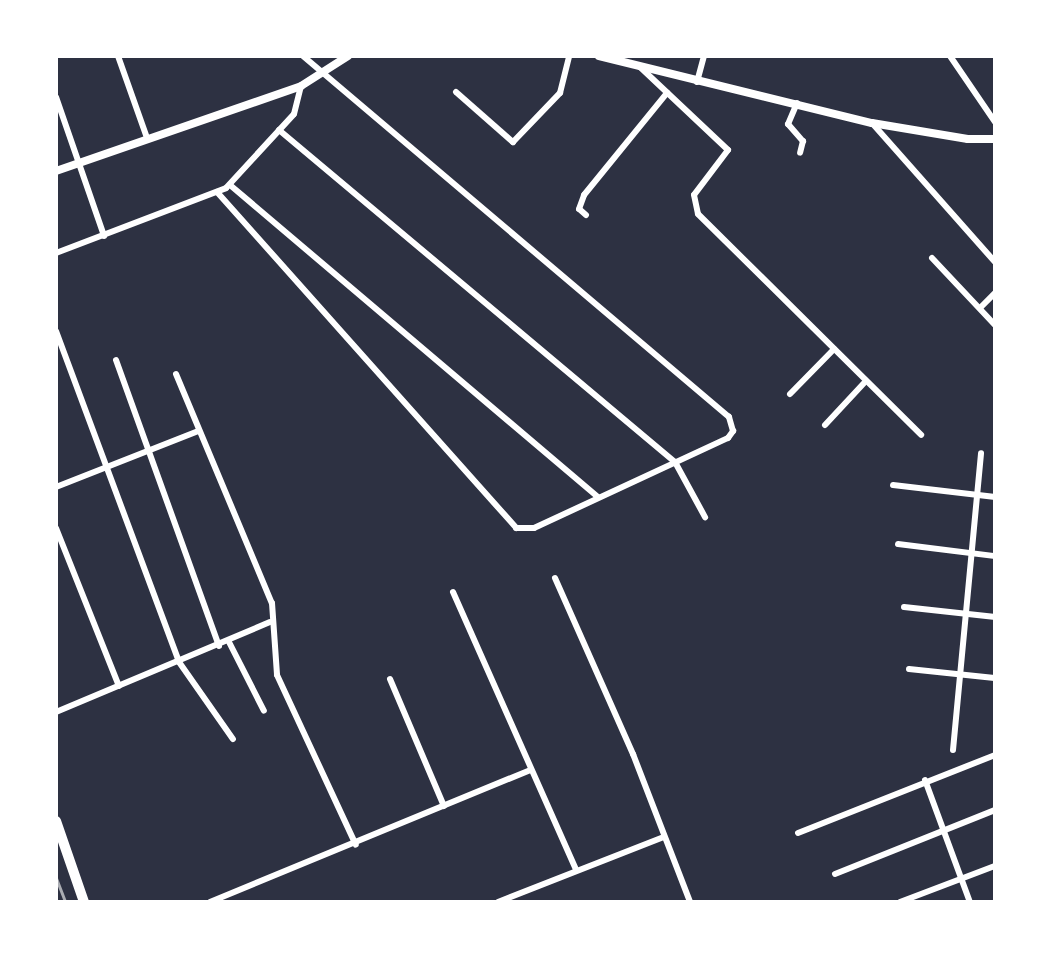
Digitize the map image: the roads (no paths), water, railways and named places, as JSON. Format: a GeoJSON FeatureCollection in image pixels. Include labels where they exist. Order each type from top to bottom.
{"type":"FeatureCollection","features":[{"type":"Feature","properties":{"kind":"main road"},"geometry":{"type":"LineString","coordinates":[[56,821],[84,902]]}},
{"type":"Feature","properties":{"kind":"street"},"geometry":{"type":"LineString","coordinates":[[118,56],[147,138]]}},
{"type":"Feature","properties":{"kind":"street"},"geometry":{"type":"LineString","coordinates":[[217,192],[516,528],[534,528],[728,438],[734,424],[729,417],[303,56]]}},
{"type":"Feature","properties":{"kind":"street"},"geometry":{"type":"LineString","coordinates":[[56,171],[301,86],[348,56]]}},
{"type":"Feature","properties":{"kind":"street"},"geometry":{"type":"LineString","coordinates":[[456,92],[513,142],[560,93],[569,56]]}},
{"type":"Feature","properties":{"kind":"street"},"geometry":{"type":"LineString","coordinates":[[599,56],[872,123],[968,139],[995,139]]}},
{"type":"Feature","properties":{"kind":"street"},"geometry":{"type":"LineString","coordinates":[[697,82],[704,56]]}},
{"type":"Feature","properties":{"kind":"street"},"geometry":{"type":"LineString","coordinates":[[950,56],[995,122]]}},
{"type":"Feature","properties":{"kind":"street"},"geometry":{"type":"LineString","coordinates":[[640,67],[728,150],[694,195],[698,214],[834,349],[864,383],[921,435]]}},
{"type":"Feature","properties":{"kind":"street"},"geometry":{"type":"LineString","coordinates":[[56,253],[230,185],[299,107],[301,86]]}},
{"type":"Feature","properties":{"kind":"street"},"geometry":{"type":"LineString","coordinates":[[586,215],[579,209],[584,195],[667,93]]}},
{"type":"Feature","properties":{"kind":"street"},"geometry":{"type":"LineString","coordinates":[[56,97],[104,236]]}},
{"type":"Feature","properties":{"kind":"street"},"geometry":{"type":"LineString","coordinates":[[797,103],[788,124],[803,141],[800,153]]}},
{"type":"Feature","properties":{"kind":"street"},"geometry":{"type":"LineString","coordinates":[[872,123],[995,262]]}},
{"type":"Feature","properties":{"kind":"street"},"geometry":{"type":"LineString","coordinates":[[279,130],[675,462],[705,517]]}},
{"type":"Feature","properties":{"kind":"street"},"geometry":{"type":"LineString","coordinates":[[230,185],[598,497]]}},
{"type":"Feature","properties":{"kind":"street"},"geometry":{"type":"LineString","coordinates":[[932,258],[995,325]]}},
{"type":"Feature","properties":{"kind":"street"},"geometry":{"type":"LineString","coordinates":[[980,308],[995,293]]}},
{"type":"Feature","properties":{"kind":"street"},"geometry":{"type":"LineString","coordinates":[[56,331],[179,662],[233,739]]}},
{"type":"Feature","properties":{"kind":"street"},"geometry":{"type":"LineString","coordinates":[[790,394],[834,349]]}},
{"type":"Feature","properties":{"kind":"street"},"geometry":{"type":"LineString","coordinates":[[116,360],[146,451],[219,646]]}},
{"type":"Feature","properties":{"kind":"street"},"geometry":{"type":"LineString","coordinates":[[176,374],[272,603],[270,622],[277,675],[356,845]]}},
{"type":"Feature","properties":{"kind":"street"},"geometry":{"type":"LineString","coordinates":[[825,425],[864,383]]}},
{"type":"Feature","properties":{"kind":"street"},"geometry":{"type":"LineString","coordinates":[[56,487],[198,431]]}},
{"type":"Feature","properties":{"kind":"street"},"geometry":{"type":"LineString","coordinates":[[953,750],[981,453]]}},
{"type":"Feature","properties":{"kind":"street"},"geometry":{"type":"LineString","coordinates":[[893,485],[995,497]]}},
{"type":"Feature","properties":{"kind":"street"},"geometry":{"type":"LineString","coordinates":[[56,528],[119,686]]}},
{"type":"Feature","properties":{"kind":"street"},"geometry":{"type":"LineString","coordinates":[[898,544],[995,556]]}},
{"type":"Feature","properties":{"kind":"street"},"geometry":{"type":"LineString","coordinates":[[555,578],[690,902]]}},
{"type":"Feature","properties":{"kind":"street"},"geometry":{"type":"LineString","coordinates":[[453,592],[576,869]]}},
{"type":"Feature","properties":{"kind":"street"},"geometry":{"type":"LineString","coordinates":[[904,607],[995,617]]}},
{"type":"Feature","properties":{"kind":"street"},"geometry":{"type":"LineString","coordinates":[[56,712],[262,629],[270,622]]}},
{"type":"Feature","properties":{"kind":"street"},"geometry":{"type":"LineString","coordinates":[[229,642],[264,711]]}},
{"type":"Feature","properties":{"kind":"street"},"geometry":{"type":"LineString","coordinates":[[909,669],[995,678]]}},
{"type":"Feature","properties":{"kind":"street"},"geometry":{"type":"LineString","coordinates":[[390,679],[444,806]]}},
{"type":"Feature","properties":{"kind":"street"},"geometry":{"type":"LineString","coordinates":[[798,833],[925,780],[995,755]]}},
{"type":"Feature","properties":{"kind":"street"},"geometry":{"type":"LineString","coordinates":[[210,902],[356,845],[530,770]]}},
{"type":"Feature","properties":{"kind":"street"},"geometry":{"type":"LineString","coordinates":[[925,780],[970,902]]}},
{"type":"Feature","properties":{"kind":"street"},"geometry":{"type":"LineString","coordinates":[[835,874],[995,810]]}},
{"type":"Feature","properties":{"kind":"street"},"geometry":{"type":"LineString","coordinates":[[498,902],[664,837]]}},
{"type":"Feature","properties":{"kind":"street"},"geometry":{"type":"LineString","coordinates":[[900,902],[995,866]]}},
{"type":"Feature","properties":{"kind":"railway"},"geometry":{"type":"LineString","coordinates":[[56,878],[65,902]]}}]}
